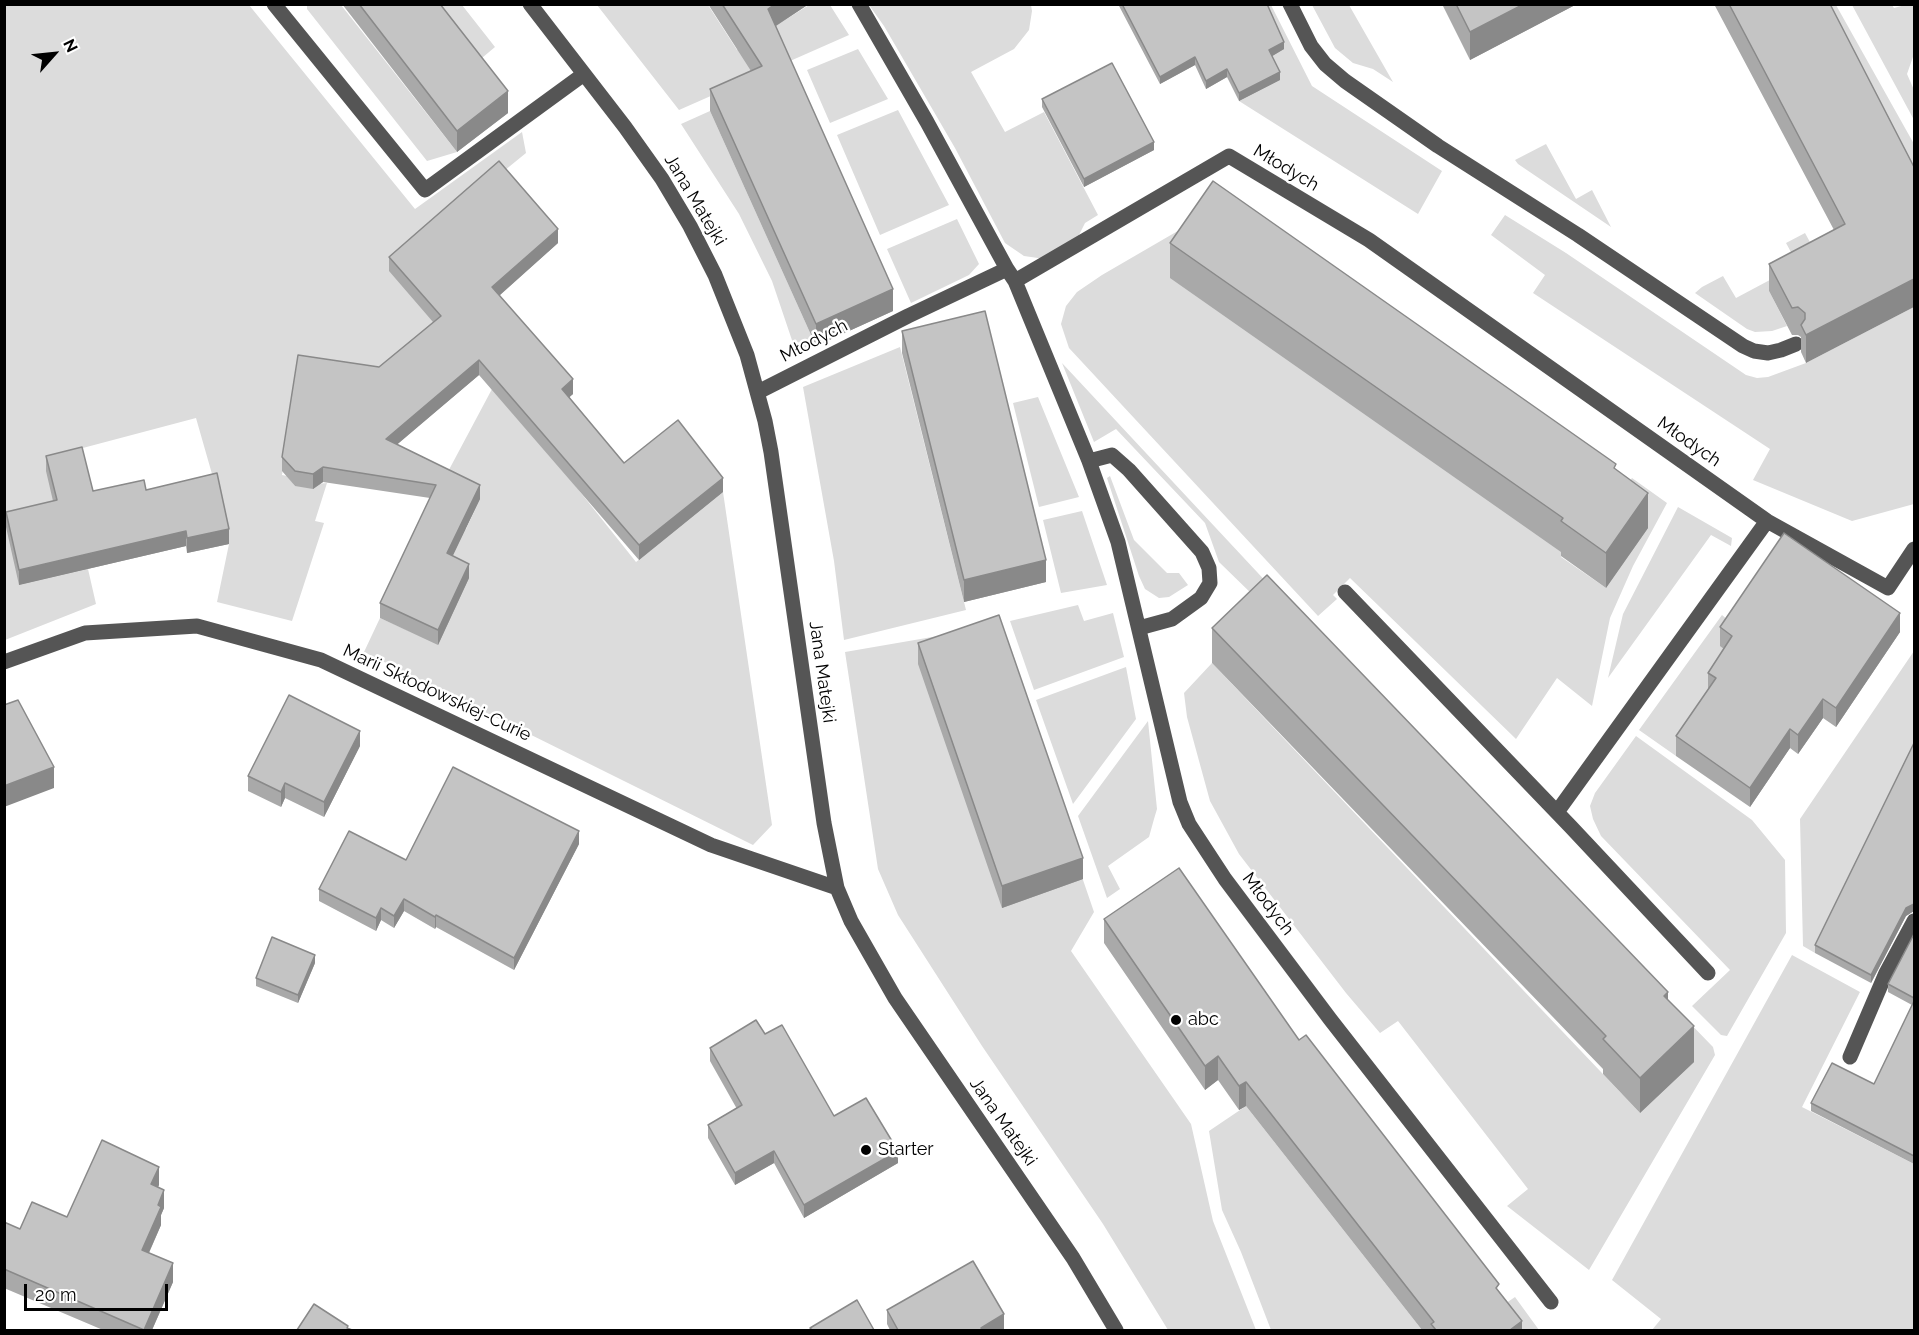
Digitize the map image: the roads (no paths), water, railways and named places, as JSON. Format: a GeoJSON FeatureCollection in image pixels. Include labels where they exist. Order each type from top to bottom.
{"type":"FeatureCollection","features":[{"type":"Feature","properties":{"kind":"street"},"geometry":{"type":"LineString","coordinates":[[274,4],[425,190],[584,74]]}},
{"type":"Feature","properties":{"kind":"street","name":"Jana Matejki"},"geometry":{"type":"LineString","coordinates":[[530,4],[638,144],[662,179],[690,226],[734,318],[765,421],[781,514],[824,823],[837,888],[851,921],[895,998],[1073,1258],[1116,1330]]}},
{"type":"Feature","properties":{"kind":"street","name":"Młodych"},"geometry":{"type":"LineString","coordinates":[[859,4],[1011,275],[1089,461],[1118,542],[1180,802],[1189,824],[1225,879],[1330,1019],[1551,1302]]}},
{"type":"Feature","properties":{"kind":"street"},"geometry":{"type":"LineString","coordinates":[[1290,4],[1311,46],[1325,64],[1345,81],[1431,140],[1743,346],[1768,353],[1796,344]]}},
{"type":"Feature","properties":{"kind":"street","name":"Młodych"},"geometry":{"type":"LineString","coordinates":[[758,392],[908,316],[1011,275],[1229,156],[1369,240],[1767,521],[1888,588],[1914,549]]}},
{"type":"Feature","properties":{"kind":"street"},"geometry":{"type":"LineString","coordinates":[[1089,461],[1112,455],[1129,470],[1202,552],[1209,568],[1210,583],[1201,598],[1172,619],[1139,628]]}},
{"type":"Feature","properties":{"kind":"street"},"geometry":{"type":"LineString","coordinates":[[1557,812],[1767,521]]}},
{"type":"Feature","properties":{"kind":"street"},"geometry":{"type":"LineString","coordinates":[[1345,592],[1708,973]]}},
{"type":"Feature","properties":{"kind":"street","name":"Marii Skłodowskiej-Curie"},"geometry":{"type":"LineString","coordinates":[[4,662],[85,633],[197,626],[321,660],[711,844],[837,888]]}},
{"type":"Feature","properties":{"kind":"street"},"geometry":{"type":"LineString","coordinates":[[1850,1057],[1886,973],[1914,921]]}},
{"type":"Feature","properties":{"kind":"place","name":"abc"},"geometry":{"type":"Point","coordinates":[1176,1020]}},
{"type":"Feature","properties":{"kind":"place","name":"Starter"},"geometry":{"type":"Point","coordinates":[866,1150]}}]}
